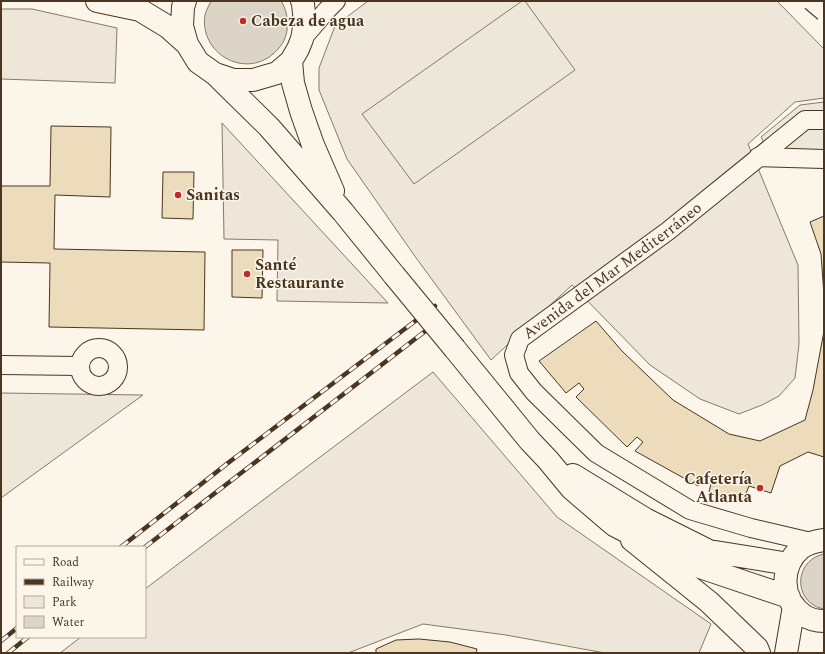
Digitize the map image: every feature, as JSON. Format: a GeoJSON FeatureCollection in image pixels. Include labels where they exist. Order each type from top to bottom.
{"type":"FeatureCollection","features":[{"type":"Feature","properties":{"kind":"main road"},"geometry":{"type":"LineString","coordinates":[[97,1],[140,10],[168,27],[187,44]]}},
{"type":"Feature","properties":{"kind":"main road"},"geometry":{"type":"LineString","coordinates":[[185,1],[183,7],[182,26],[187,44],[198,62],[215,74],[269,127],[343,212],[530,441],[572,489],[709,602],[757,648],[759,653]]}},
{"type":"Feature","properties":{"kind":"main road"},"geometry":{"type":"LineString","coordinates":[[215,74],[233,80],[253,80],[277,73],[291,61],[298,50],[302,39],[305,22],[302,1]]}},
{"type":"Feature","properties":{"kind":"main road"},"geometry":{"type":"LineString","coordinates":[[291,61],[293,83],[300,111],[313,145],[343,212]]}},
{"type":"Feature","properties":{"kind":"main road"},"geometry":{"type":"LineString","coordinates":[[548,460],[645,519],[709,551],[789,564]]}},
{"type":"Feature","properties":{"kind":"main road"},"geometry":{"type":"LineString","coordinates":[[614,525],[688,563],[791,602]]}},
{"type":"Feature","properties":{"kind":"main road"},"geometry":{"type":"LineString","coordinates":[[817,541],[802,548],[794,555],[789,564],[785,587],[791,602],[804,615],[824,622]]}},
{"type":"Feature","properties":{"kind":"main road"},"geometry":{"type":"LineString","coordinates":[[786,653],[791,602]]}},
{"type":"Feature","properties":{"kind":"street"},"geometry":{"type":"LineString","coordinates":[[302,39],[336,1]]}},
{"type":"Feature","properties":{"kind":"street"},"geometry":{"type":"LineString","coordinates":[[811,1],[824,12]]}},
{"type":"Feature","properties":{"kind":"street","name":"Avenida del Mar Mediterráneo"},"geometry":{"type":"LineString","coordinates":[[817,541],[750,528],[690,510],[596,453],[534,392],[519,373],[514,355],[520,339],[668,231],[805,120],[824,120]]}},
{"type":"Feature","properties":{"kind":"street"},"geometry":{"type":"LineString","coordinates":[[758,157],[824,159]]}},
{"type":"Feature","properties":{"kind":"street"},"geometry":{"type":"LineString","coordinates":[[1,365],[79,366]]}},
{"type":"Feature","properties":{"kind":"green space"},"geometry":{"type":"Polygon","coordinates":[[[368,1],[777,1],[824,49],[824,98],[795,102],[748,144],[798,265],[799,344],[795,378],[779,396],[762,405],[739,414],[700,399],[650,365],[572,285],[491,360],[414,255],[347,159],[319,90],[319,68],[335,26],[368,1]]]}},
{"type":"Feature","properties":{"kind":"green space"},"geometry":{"type":"Polygon","coordinates":[[[1,9],[32,9],[117,28],[115,83],[1,79],[1,9]]]}},
{"type":"Feature","properties":{"kind":"green space"},"geometry":{"type":"Polygon","coordinates":[[[222,123],[388,303],[277,301],[278,240],[224,239],[222,123]]]}},
{"type":"Feature","properties":{"kind":"green space"},"geometry":{"type":"Polygon","coordinates":[[[433,372],[557,517],[711,624],[699,653],[605,653],[506,635],[423,624],[348,653],[60,653],[80,638],[146,638],[146,588],[433,372]]]}},
{"type":"Feature","properties":{"kind":"shaded area"},"geometry":{"type":"Polygon","coordinates":[[[522,1],[525,1],[575,70],[414,184],[362,114],[522,1]]]}},
{"type":"Feature","properties":{"kind":"shaded area"},"geometry":{"type":"Polygon","coordinates":[[[824,102],[824,159],[772,158],[761,137],[800,105],[824,102]]]}},
{"type":"Feature","properties":{"kind":"shaded area"},"geometry":{"type":"Polygon","coordinates":[[[1,393],[143,395],[1,498],[1,393]]]}},
{"type":"Feature","properties":{"kind":"water"},"geometry":{"type":"Polygon","coordinates":[[[211,1],[281,1],[287,15],[286,34],[282,44],[273,54],[262,61],[249,64],[237,63],[226,58],[216,51],[209,41],[205,29],[205,15],[211,1]]]}},
{"type":"Feature","properties":{"kind":"water"},"geometry":{"type":"Polygon","coordinates":[[[824,554],[824,609],[816,607],[808,600],[803,593],[801,577],[808,562],[815,557],[824,554]]]}},
{"type":"Feature","properties":{"kind":"building"},"geometry":{"type":"Polygon","coordinates":[[[51,126],[111,127],[110,197],[55,195],[54,249],[205,252],[204,330],[49,327],[50,263],[1,262],[1,186],[50,186],[51,126]]]}},
{"type":"Feature","properties":{"kind":"building","name":"Sanitas"},"geometry":{"type":"Polygon","coordinates":[[[163,172],[194,172],[193,219],[162,218],[163,172]]]}},
{"type":"Feature","properties":{"kind":"building"},"geometry":{"type":"Polygon","coordinates":[[[824,216],[824,295],[821,254],[810,222],[824,216]]]}},
{"type":"Feature","properties":{"kind":"building","name":"Santé Restaurante"},"geometry":{"type":"Polygon","coordinates":[[[232,250],[263,250],[262,298],[232,297],[232,250]]]}},
{"type":"Feature","properties":{"kind":"building"},"geometry":{"type":"Polygon","coordinates":[[[596,321],[622,351],[673,400],[729,434],[760,441],[805,420],[813,390],[824,331],[824,457],[808,452],[780,466],[771,493],[749,486],[743,501],[709,492],[712,479],[706,476],[698,486],[635,451],[643,442],[637,437],[627,447],[576,397],[584,389],[579,383],[566,393],[539,361],[596,321]]]}},
{"type":"Feature","properties":{"kind":"building"},"geometry":{"type":"Polygon","coordinates":[[[419,639],[450,642],[477,649],[476,653],[376,653],[376,649],[396,640],[419,639]]]}},
{"type":"Feature","properties":{"kind":"railway"},"geometry":{"type":"LineString","coordinates":[[122,546],[228,463],[435,306]]}},
{"type":"Feature","properties":{"kind":"railway"},"geometry":{"type":"LineString","coordinates":[[146,546],[441,319]]}},
{"type":"Feature","properties":{"kind":"railway"},"geometry":{"type":"LineString","coordinates":[[1,641],[16,629]]}},
{"type":"Feature","properties":{"kind":"railway"},"geometry":{"type":"LineString","coordinates":[[8,653],[27,638]]}},
{"type":"Feature","properties":{"kind":"place","name":"Cabeza de agua"},"geometry":{"type":"Point","coordinates":[243,21]}},
{"type":"Feature","properties":{"kind":"place","name":"Sanitas"},"geometry":{"type":"Point","coordinates":[178,195]}},
{"type":"Feature","properties":{"kind":"place","name":"Santé Restaurante"},"geometry":{"type":"Point","coordinates":[247,274]}},
{"type":"Feature","properties":{"kind":"place","name":"Cafetería Atlanta"},"geometry":{"type":"Point","coordinates":[760,488]}}]}
